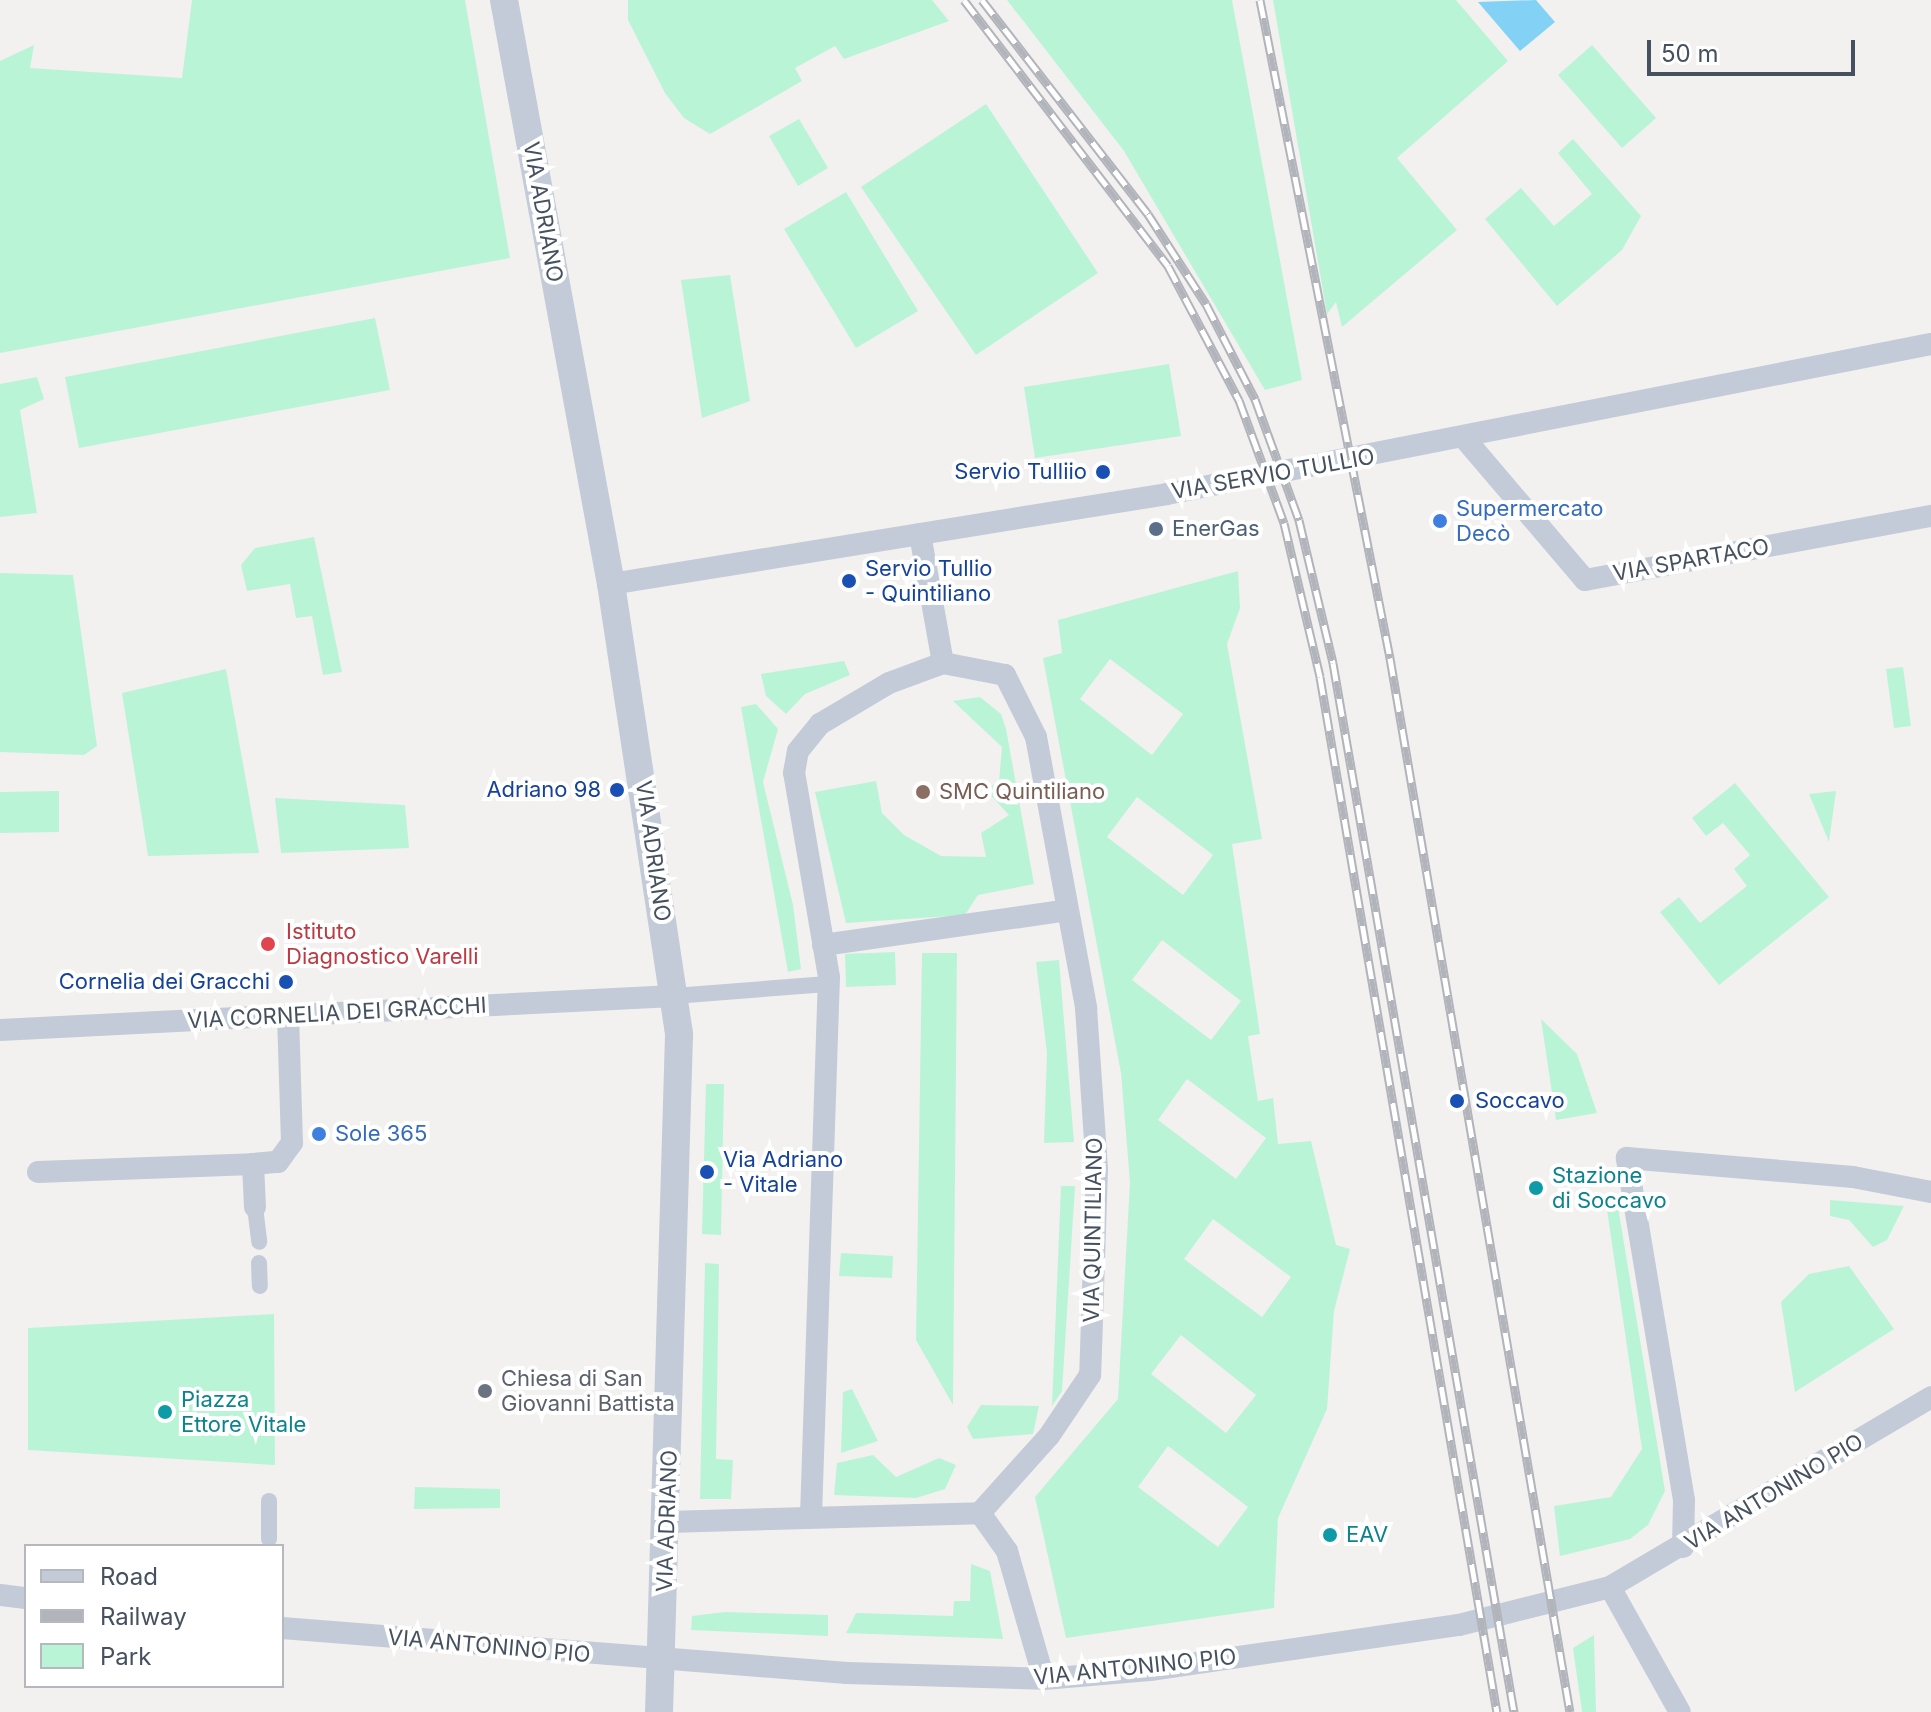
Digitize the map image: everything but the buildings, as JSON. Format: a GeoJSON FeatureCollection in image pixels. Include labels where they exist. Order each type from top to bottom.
{"type":"FeatureCollection","features":[{"type":"Feature","properties":{"kind":"street","name":"VIA ADRIANO"},"geometry":{"type":"LineString","coordinates":[[504,0],[611,584],[674,996],[667,1522],[659,1712]]}},
{"type":"Feature","properties":{"kind":"street","name":"VIA SERVIO TULLIO"},"geometry":{"type":"LineString","coordinates":[[611,584],[920,534],[1465,439],[1931,344]]}},
{"type":"Feature","properties":{"kind":"street","name":"VIA SPARTACO"},"geometry":{"type":"LineString","coordinates":[[1465,439],[1585,580],[1931,516]]}},
{"type":"Feature","properties":{"kind":"street"},"geometry":{"type":"LineString","coordinates":[[811,1516],[828,984],[798,809],[798,751],[847,705],[943,663],[920,534]]}},
{"type":"Feature","properties":{"kind":"street","name":"VIA QUINTILIANO"},"geometry":{"type":"LineString","coordinates":[[943,663],[1005,675],[1018,692],[1036,737],[1086,1008],[1097,1169],[1090,1375],[1049,1436],[980,1513]]}},
{"type":"Feature","properties":{"kind":"street"},"geometry":{"type":"LineString","coordinates":[[823,945],[1068,910]]}},
{"type":"Feature","properties":{"kind":"street"},"geometry":{"type":"LineString","coordinates":[[674,996],[828,984]]}},
{"type":"Feature","properties":{"kind":"street","name":"VIA CORNELIA DEI GRACCHI"},"geometry":{"type":"LineString","coordinates":[[0,1030],[674,996]]}},
{"type":"Feature","properties":{"kind":"street"},"geometry":{"type":"LineString","coordinates":[[38,1172],[253,1164],[289,1156],[288,1017]]}},
{"type":"Feature","properties":{"kind":"street"},"geometry":{"type":"LineString","coordinates":[[1683,1547],[1684,1500],[1627,1158],[1853,1177],[1931,1192]]}},
{"type":"Feature","properties":{"kind":"street"},"geometry":{"type":"LineString","coordinates":[[253,1164],[259,1242]]}},
{"type":"Feature","properties":{"kind":"street"},"geometry":{"type":"LineString","coordinates":[[259,1263],[260,1286]]}},
{"type":"Feature","properties":{"kind":"street","name":"VIA ANTONINO PIO"},"geometry":{"type":"LineString","coordinates":[[284,1628],[662,1662],[1044,1679],[1447,1627],[1610,1587],[1683,1547],[1931,1397]]}},
{"type":"Feature","properties":{"kind":"street"},"geometry":{"type":"LineString","coordinates":[[269,1501],[269,1539]]}},
{"type":"Feature","properties":{"kind":"street"},"geometry":{"type":"LineString","coordinates":[[667,1522],[980,1513],[1007,1551],[1044,1679]]}},
{"type":"Feature","properties":{"kind":"street"},"geometry":{"type":"LineString","coordinates":[[1610,1587],[1680,1712]]}},
{"type":"Feature","properties":{"kind":"street"},"geometry":{"type":"LineString","coordinates":[[0,1595],[24,1598]]}},
{"type":"Feature","properties":{"kind":"green space"},"geometry":{"type":"Polygon","coordinates":[[[192,0],[465,0],[510,258],[0,353],[0,61],[34,45],[30,68],[182,78],[192,0]]]}},
{"type":"Feature","properties":{"kind":"green space"},"geometry":{"type":"Polygon","coordinates":[[[628,0],[932,0],[949,21],[844,59],[835,46],[795,68],[802,81],[710,134],[684,118],[665,93],[628,20],[628,0]]]}},
{"type":"Feature","properties":{"kind":"green space"},"geometry":{"type":"Polygon","coordinates":[[[1007,0],[1232,0],[1302,380],[1265,390],[1124,151],[1007,0]]]}},
{"type":"Feature","properties":{"kind":"green space"},"geometry":{"type":"Polygon","coordinates":[[[1273,0],[1456,0],[1508,61],[1397,158],[1457,230],[1342,327],[1336,302],[1327,314],[1273,0]]]}},
{"type":"Feature","properties":{"kind":"green space"},"geometry":{"type":"Polygon","coordinates":[[[1592,45],[1656,118],[1622,148],[1558,75],[1592,45]]]}},
{"type":"Feature","properties":{"kind":"green space"},"geometry":{"type":"Polygon","coordinates":[[[986,104],[1098,273],[976,355],[861,187],[986,104]]]}},
{"type":"Feature","properties":{"kind":"green space"},"geometry":{"type":"Polygon","coordinates":[[[799,119],[828,168],[798,186],[769,136],[799,119]]]}},
{"type":"Feature","properties":{"kind":"green space"},"geometry":{"type":"Polygon","coordinates":[[[1573,139],[1641,216],[1622,250],[1557,306],[1485,219],[1521,188],[1554,226],[1592,194],[1558,153],[1573,139]]]}},
{"type":"Feature","properties":{"kind":"green space"},"geometry":{"type":"Polygon","coordinates":[[[846,192],[918,311],[856,348],[784,229],[846,192]]]}},
{"type":"Feature","properties":{"kind":"green space"},"geometry":{"type":"Polygon","coordinates":[[[730,275],[750,401],[702,418],[681,280],[730,275]]]}},
{"type":"Feature","properties":{"kind":"green space"},"geometry":{"type":"Polygon","coordinates":[[[375,318],[390,390],[79,448],[65,377],[375,318]]]}},
{"type":"Feature","properties":{"kind":"green space"},"geometry":{"type":"Polygon","coordinates":[[[1169,364],[1181,436],[1035,458],[1024,387],[1169,364]]]}},
{"type":"Feature","properties":{"kind":"green space"},"geometry":{"type":"Polygon","coordinates":[[[37,377],[44,399],[20,410],[37,513],[0,517],[0,384],[37,377]]]}},
{"type":"Feature","properties":{"kind":"green space"},"geometry":{"type":"Polygon","coordinates":[[[314,537],[342,672],[323,675],[312,616],[296,618],[290,584],[247,591],[241,565],[255,548],[314,537]]]}},
{"type":"Feature","properties":{"kind":"green space"},"geometry":{"type":"Polygon","coordinates":[[[1238,571],[1240,608],[1227,644],[1262,839],[1232,844],[1260,1034],[1248,1036],[1258,1101],[1273,1098],[1278,1144],[1311,1141],[1336,1245],[1350,1249],[1334,1311],[1327,1409],[1278,1518],[1274,1608],[1066,1638],[1035,1497],[1118,1399],[1130,1182],[1121,1073],[1043,658],[1062,653],[1058,620],[1238,571]],[[1110,659],[1080,699],[1152,755],[1183,714],[1110,659]],[[1137,797],[1107,837],[1183,895],[1213,855],[1137,797]],[[1162,940],[1132,980],[1211,1040],[1241,1001],[1162,940]],[[1187,1079],[1158,1120],[1236,1179],[1266,1138],[1187,1079]],[[1213,1219],[1184,1259],[1262,1317],[1291,1277],[1213,1219]],[[1181,1335],[1151,1374],[1226,1433],[1256,1395],[1181,1335]],[[1168,1446],[1138,1487],[1218,1547],[1248,1507],[1168,1446]]]}},
{"type":"Feature","properties":{"kind":"green space"},"geometry":{"type":"Polygon","coordinates":[[[0,573],[73,575],[97,746],[84,755],[0,752],[0,573]]]}},
{"type":"Feature","properties":{"kind":"green space"},"geometry":{"type":"Polygon","coordinates":[[[844,661],[850,675],[805,694],[786,714],[766,696],[761,674],[844,661]]]}},
{"type":"Feature","properties":{"kind":"green space"},"geometry":{"type":"Polygon","coordinates":[[[1903,667],[1911,726],[1894,728],[1886,669],[1903,667]]]}},
{"type":"Feature","properties":{"kind":"green space"},"geometry":{"type":"Polygon","coordinates":[[[226,669],[259,853],[148,856],[122,693],[226,669]]]}},
{"type":"Feature","properties":{"kind":"green space"},"geometry":{"type":"Polygon","coordinates":[[[980,697],[1001,714],[1006,729],[1034,884],[978,895],[965,915],[846,923],[815,792],[876,781],[882,813],[904,835],[941,856],[986,857],[981,833],[1009,815],[985,789],[999,782],[1002,747],[953,701],[980,697]]]}},
{"type":"Feature","properties":{"kind":"green space"},"geometry":{"type":"Polygon","coordinates":[[[756,704],[778,729],[763,782],[793,905],[801,969],[788,972],[741,707],[756,704]]]}},
{"type":"Feature","properties":{"kind":"green space"},"geometry":{"type":"Polygon","coordinates":[[[1735,783],[1829,897],[1719,985],[1660,912],[1679,897],[1700,923],[1747,886],[1734,869],[1750,855],[1723,823],[1706,836],[1692,818],[1735,783]]]}},
{"type":"Feature","properties":{"kind":"green space"},"geometry":{"type":"Polygon","coordinates":[[[59,791],[59,832],[0,833],[0,792],[59,791]]]}},
{"type":"Feature","properties":{"kind":"green space"},"geometry":{"type":"Polygon","coordinates":[[[1836,791],[1829,842],[1809,794],[1836,791]]]}},
{"type":"Feature","properties":{"kind":"green space"},"geometry":{"type":"Polygon","coordinates":[[[275,798],[405,805],[409,848],[281,853],[275,798]]]}},
{"type":"Feature","properties":{"kind":"green space"},"geometry":{"type":"Polygon","coordinates":[[[895,952],[896,985],[846,987],[845,954],[895,952]]]}},
{"type":"Feature","properties":{"kind":"green space"},"geometry":{"type":"Polygon","coordinates":[[[922,953],[957,953],[953,1405],[916,1340],[922,953]]]}},
{"type":"Feature","properties":{"kind":"green space"},"geometry":{"type":"Polygon","coordinates":[[[1059,960],[1074,1142],[1044,1143],[1047,1053],[1036,962],[1059,960]]]}},
{"type":"Feature","properties":{"kind":"green space"},"geometry":{"type":"Polygon","coordinates":[[[1541,1019],[1577,1054],[1597,1113],[1556,1120],[1541,1019]]]}},
{"type":"Feature","properties":{"kind":"green space"},"geometry":{"type":"Polygon","coordinates":[[[706,1084],[724,1084],[721,1235],[702,1234],[706,1084]]]}},
{"type":"Feature","properties":{"kind":"green space"},"geometry":{"type":"Polygon","coordinates":[[[1061,1186],[1075,1186],[1062,1391],[1052,1406],[1061,1186]]]}},
{"type":"Feature","properties":{"kind":"green space"},"geometry":{"type":"Polygon","coordinates":[[[1616,1195],[1665,1491],[1648,1525],[1630,1539],[1560,1556],[1554,1506],[1611,1497],[1642,1449],[1605,1196],[1616,1195]]]}},
{"type":"Feature","properties":{"kind":"green space"},"geometry":{"type":"Polygon","coordinates":[[[1830,1200],[1904,1206],[1887,1240],[1873,1247],[1849,1220],[1830,1216],[1830,1200]]]}},
{"type":"Feature","properties":{"kind":"green space"},"geometry":{"type":"Polygon","coordinates":[[[841,1253],[893,1256],[892,1278],[839,1276],[841,1253]]]}},
{"type":"Feature","properties":{"kind":"green space"},"geometry":{"type":"Polygon","coordinates":[[[705,1263],[719,1264],[716,1459],[733,1460],[731,1499],[700,1499],[705,1263]]]}},
{"type":"Feature","properties":{"kind":"green space"},"geometry":{"type":"Polygon","coordinates":[[[1849,1266],[1894,1329],[1795,1392],[1781,1302],[1809,1274],[1849,1266]]]}},
{"type":"Feature","properties":{"kind":"green space"},"geometry":{"type":"Polygon","coordinates":[[[274,1314],[275,1465],[28,1450],[28,1328],[274,1314]]]}},
{"type":"Feature","properties":{"kind":"green space"},"geometry":{"type":"Polygon","coordinates":[[[852,1389],[878,1441],[841,1453],[843,1392],[852,1389]]]}},
{"type":"Feature","properties":{"kind":"green space"},"geometry":{"type":"Polygon","coordinates":[[[981,1405],[1039,1406],[1033,1434],[973,1439],[967,1427],[981,1405]]]}},
{"type":"Feature","properties":{"kind":"green space"},"geometry":{"type":"Polygon","coordinates":[[[873,1455],[896,1477],[939,1458],[956,1465],[945,1489],[916,1498],[834,1495],[837,1463],[873,1455]]]}},
{"type":"Feature","properties":{"kind":"green space"},"geometry":{"type":"Polygon","coordinates":[[[415,1487],[500,1489],[500,1508],[414,1509],[415,1487]]]}},
{"type":"Feature","properties":{"kind":"green space"},"geometry":{"type":"Polygon","coordinates":[[[971,1564],[990,1571],[1003,1639],[846,1633],[856,1613],[953,1616],[954,1601],[970,1601],[971,1564]]]}},
{"type":"Feature","properties":{"kind":"green space"},"geometry":{"type":"Polygon","coordinates":[[[725,1612],[828,1615],[828,1636],[691,1630],[692,1616],[725,1612]]]}},
{"type":"Feature","properties":{"kind":"green space"},"geometry":{"type":"Polygon","coordinates":[[[1594,1635],[1596,1712],[1582,1712],[1573,1648],[1594,1635]]]}},
{"type":"Feature","properties":{"kind":"water"},"geometry":{"type":"Polygon","coordinates":[[[1536,0],[1555,22],[1520,51],[1478,2],[1536,0]]]}},
{"type":"Feature","properties":{"kind":"railway"},"geometry":{"type":"LineString","coordinates":[[964,0],[1168,266],[1239,400],[1284,523],[1320,677],[1497,1712]]}},
{"type":"Feature","properties":{"kind":"railway"},"geometry":{"type":"LineString","coordinates":[[982,0],[1148,214],[1206,304],[1255,399],[1299,520],[1333,663],[1514,1712]]}},
{"type":"Feature","properties":{"kind":"railway"},"geometry":{"type":"LineString","coordinates":[[1260,0],[1390,658],[1570,1712]]}},
{"type":"Feature","properties":{"kind":"place","name":"Servio Tulliio"},"geometry":{"type":"Point","coordinates":[1103,472]}},
{"type":"Feature","properties":{"kind":"place","name":"Supermercato Decò"},"geometry":{"type":"Point","coordinates":[1440,521]}},
{"type":"Feature","properties":{"kind":"place","name":"EnerGas"},"geometry":{"type":"Point","coordinates":[1156,529]}},
{"type":"Feature","properties":{"kind":"place","name":"Servio Tullio - Quintiliano"},"geometry":{"type":"Point","coordinates":[849,581]}},
{"type":"Feature","properties":{"kind":"place","name":"Adriano 98"},"geometry":{"type":"Point","coordinates":[617,790]}},
{"type":"Feature","properties":{"kind":"place","name":"SMC Quintiliano"},"geometry":{"type":"Point","coordinates":[923,792]}},
{"type":"Feature","properties":{"kind":"place","name":"Istituto Diagnostico Varelli"},"geometry":{"type":"Point","coordinates":[268,944]}},
{"type":"Feature","properties":{"kind":"place","name":"Cornelia dei Gracchi"},"geometry":{"type":"Point","coordinates":[286,982]}},
{"type":"Feature","properties":{"kind":"place","name":"Soccavo"},"geometry":{"type":"Point","coordinates":[1457,1101]}},
{"type":"Feature","properties":{"kind":"place","name":"Sole 365"},"geometry":{"type":"Point","coordinates":[319,1134]}},
{"type":"Feature","properties":{"kind":"place","name":"Via Adriano - Vitale"},"geometry":{"type":"Point","coordinates":[707,1172]}},
{"type":"Feature","properties":{"kind":"place","name":"Stazione di Soccavo"},"geometry":{"type":"Point","coordinates":[1536,1188]}},
{"type":"Feature","properties":{"kind":"place","name":"Chiesa di San Giovanni Battista"},"geometry":{"type":"Point","coordinates":[485,1391]}},
{"type":"Feature","properties":{"kind":"place","name":"Piazza Ettore Vitale"},"geometry":{"type":"Point","coordinates":[165,1412]}},
{"type":"Feature","properties":{"kind":"place","name":"EAV"},"geometry":{"type":"Point","coordinates":[1330,1535]}}]}
